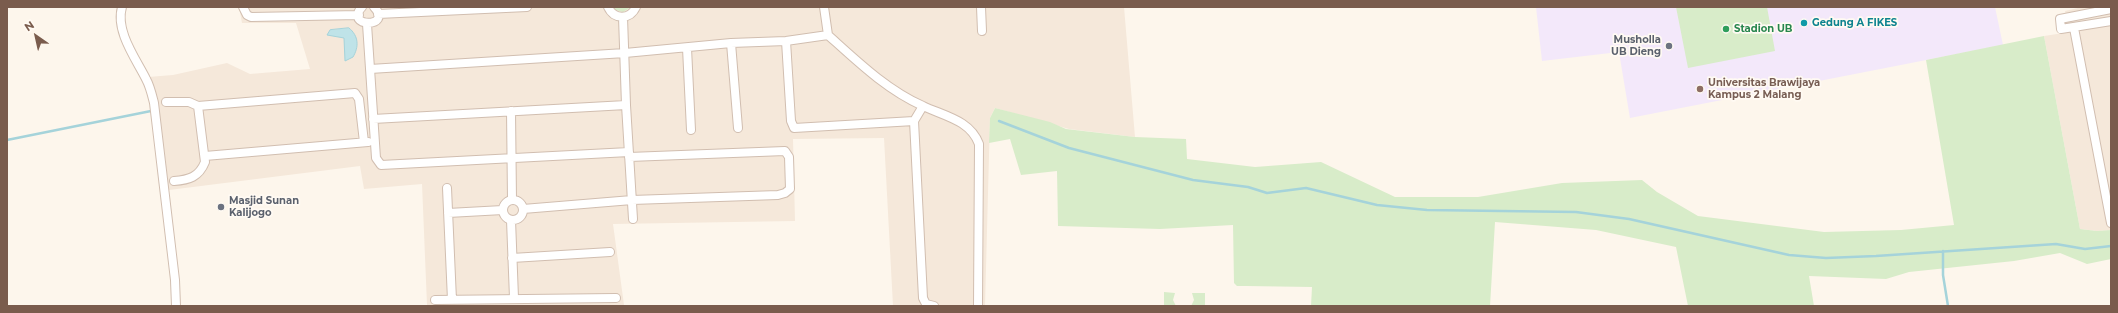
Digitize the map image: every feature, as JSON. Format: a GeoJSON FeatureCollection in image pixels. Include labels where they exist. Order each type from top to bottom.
{"type":"FeatureCollection","features":[{"type":"Feature","properties":{"kind":"street"},"geometry":{"type":"LineString","coordinates":[[122,7],[120,14],[121,22],[131,55],[146,80],[154,103],[175,280],[176,306]]}},
{"type":"Feature","properties":{"kind":"street"},"geometry":{"type":"LineString","coordinates":[[243,7],[247,15],[251,17],[361,11],[362,22],[367,24],[374,23],[376,10],[527,7]]}},
{"type":"Feature","properties":{"kind":"street"},"geometry":{"type":"LineString","coordinates":[[608,7],[614,14],[624,17],[630,14],[636,7]]}},
{"type":"Feature","properties":{"kind":"street"},"geometry":{"type":"LineString","coordinates":[[824,7],[828,36],[886,84],[923,106],[955,119],[968,127],[977,137],[979,144],[978,306]]}},
{"type":"Feature","properties":{"kind":"street"},"geometry":{"type":"LineString","coordinates":[[981,7],[982,31]]}},
{"type":"Feature","properties":{"kind":"street"},"geometry":{"type":"LineString","coordinates":[[2111,9],[2060,19],[2061,29],[2111,21]]}},
{"type":"Feature","properties":{"kind":"street"},"geometry":{"type":"LineString","coordinates":[[624,17],[626,105],[633,219]]}},
{"type":"Feature","properties":{"kind":"street"},"geometry":{"type":"LineString","coordinates":[[367,24],[376,158],[381,165],[511,158],[629,154],[782,151],[786,152],[789,157],[790,189],[785,193],[632,200],[523,209]]}},
{"type":"Feature","properties":{"kind":"street"},"geometry":{"type":"LineString","coordinates":[[2074,28],[2111,223]]}},
{"type":"Feature","properties":{"kind":"street"},"geometry":{"type":"LineString","coordinates":[[370,70],[625,53],[731,43],[786,41],[828,36]]}},
{"type":"Feature","properties":{"kind":"street"},"geometry":{"type":"LineString","coordinates":[[786,41],[791,121],[794,128],[914,121]]}},
{"type":"Feature","properties":{"kind":"street"},"geometry":{"type":"LineString","coordinates":[[731,43],[738,128]]}},
{"type":"Feature","properties":{"kind":"street"},"geometry":{"type":"LineString","coordinates":[[687,48],[691,130]]}},
{"type":"Feature","properties":{"kind":"street"},"geometry":{"type":"LineString","coordinates":[[166,102],[189,102],[198,106],[355,93],[359,99],[364,142]]}},
{"type":"Feature","properties":{"kind":"street"},"geometry":{"type":"LineString","coordinates":[[373,119],[626,105]]}},
{"type":"Feature","properties":{"kind":"street"},"geometry":{"type":"LineString","coordinates":[[174,181],[191,179],[197,176],[202,170],[205,156],[198,106]]}},
{"type":"Feature","properties":{"kind":"street"},"geometry":{"type":"LineString","coordinates":[[923,106],[914,121],[923,298],[926,304],[934,306]]}},
{"type":"Feature","properties":{"kind":"street"},"geometry":{"type":"LineString","coordinates":[[511,111],[512,200]]}},
{"type":"Feature","properties":{"kind":"street"},"geometry":{"type":"LineString","coordinates":[[205,156],[375,141]]}},
{"type":"Feature","properties":{"kind":"street"},"geometry":{"type":"LineString","coordinates":[[447,188],[452,300]]}},
{"type":"Feature","properties":{"kind":"street"},"geometry":{"type":"LineString","coordinates":[[512,200],[521,203],[523,209],[520,218],[511,220],[504,215],[503,210],[507,202],[512,200]]}},
{"type":"Feature","properties":{"kind":"street"},"geometry":{"type":"LineString","coordinates":[[448,213],[503,210]]}},
{"type":"Feature","properties":{"kind":"street"},"geometry":{"type":"LineString","coordinates":[[511,220],[514,298]]}},
{"type":"Feature","properties":{"kind":"street"},"geometry":{"type":"LineString","coordinates":[[512,258],[610,252]]}},
{"type":"Feature","properties":{"kind":"street"},"geometry":{"type":"LineString","coordinates":[[435,300],[616,298]]}},
{"type":"Feature","properties":{"kind":"shaded area"},"geometry":{"type":"Polygon","coordinates":[[[239,7],[1124,7],[1135,137],[1069,129],[995,108],[990,118],[985,306],[893,306],[884,138],[793,139],[795,221],[613,224],[624,305],[427,305],[422,184],[364,189],[360,166],[169,190],[159,111],[148,77],[173,75],[227,63],[250,74],[310,69],[296,23],[242,23],[239,7]]]}},
{"type":"Feature","properties":{"kind":"shaded area","name":"Universitas Brawijaya Kampus 2 Malang"},"geometry":{"type":"Polygon","coordinates":[[[1536,7],[1995,7],[2003,45],[1630,118],[1619,52],[1542,61],[1536,7]]]}},
{"type":"Feature","properties":{"kind":"shaded area"},"geometry":{"type":"Polygon","coordinates":[[[2082,7],[2111,7],[2111,230],[2097,231],[2080,229],[2044,36],[2070,32],[2065,11],[2082,7]]]}},
{"type":"Feature","properties":{"kind":"green space"},"geometry":{"type":"Polygon","coordinates":[[[613,7],[631,7],[623,12],[616,10],[613,7]]]}},
{"type":"Feature","properties":{"kind":"green space","name":"Stadion UB"},"geometry":{"type":"Polygon","coordinates":[[[1676,7],[1767,7],[1775,51],[1688,68],[1676,7]]]}},
{"type":"Feature","properties":{"kind":"green space"},"geometry":{"type":"Polygon","coordinates":[[[2044,36],[2080,229],[2097,231],[2111,230],[2111,259],[2087,264],[2060,253],[2014,261],[1909,272],[1886,279],[1809,276],[1814,306],[1688,306],[1676,247],[1596,230],[1495,222],[1490,306],[1311,306],[1312,287],[1237,286],[1234,283],[1233,225],[1160,229],[1058,226],[1057,171],[1021,175],[1010,139],[989,143],[990,118],[995,108],[1050,122],[1066,129],[1135,137],[1186,139],[1187,159],[1255,167],[1321,162],[1395,197],[1478,197],[1562,183],[1642,180],[1657,192],[1698,216],[1824,232],[1901,230],[1954,225],[1926,60],[2044,36]]]}},
{"type":"Feature","properties":{"kind":"green space"},"geometry":{"type":"Polygon","coordinates":[[[1164,292],[1175,293],[1173,300],[1176,306],[1164,306],[1164,292]]]}},
{"type":"Feature","properties":{"kind":"green space"},"geometry":{"type":"Polygon","coordinates":[[[1192,293],[1205,293],[1205,306],[1191,306],[1194,300],[1192,293]]]}},
{"type":"Feature","properties":{"kind":"water"},"geometry":{"type":"Polygon","coordinates":[[[349,28],[355,34],[357,46],[353,57],[345,61],[344,38],[327,35],[330,30],[349,28]]]}},
{"type":"Feature","properties":{"kind":"waterway"},"geometry":{"type":"LineString","coordinates":[[7,140],[151,111]]}},
{"type":"Feature","properties":{"kind":"waterway"},"geometry":{"type":"LineString","coordinates":[[999,121],[1069,148],[1193,180],[1248,187],[1267,193],[1306,188],[1377,205],[1427,210],[1576,212],[1629,219],[1789,255],[1826,258],[2056,244],[2085,249],[2111,246]]}},
{"type":"Feature","properties":{"kind":"waterway"},"geometry":{"type":"LineString","coordinates":[[1943,251],[1943,275],[1948,306]]}},
{"type":"Feature","properties":{"kind":"place","name":"Gedung A FIKES"},"geometry":{"type":"Point","coordinates":[1804,23]}},
{"type":"Feature","properties":{"kind":"place","name":"Stadion UB"},"geometry":{"type":"Point","coordinates":[1726,29]}},
{"type":"Feature","properties":{"kind":"place","name":"Musholla UB Dieng"},"geometry":{"type":"Point","coordinates":[1669,46]}},
{"type":"Feature","properties":{"kind":"place","name":"Universitas Brawijaya Kampus 2 Malang"},"geometry":{"type":"Point","coordinates":[1700,89]}},
{"type":"Feature","properties":{"kind":"place","name":"Masjid Sunan Kalijogo"},"geometry":{"type":"Point","coordinates":[221,207]}}]}
